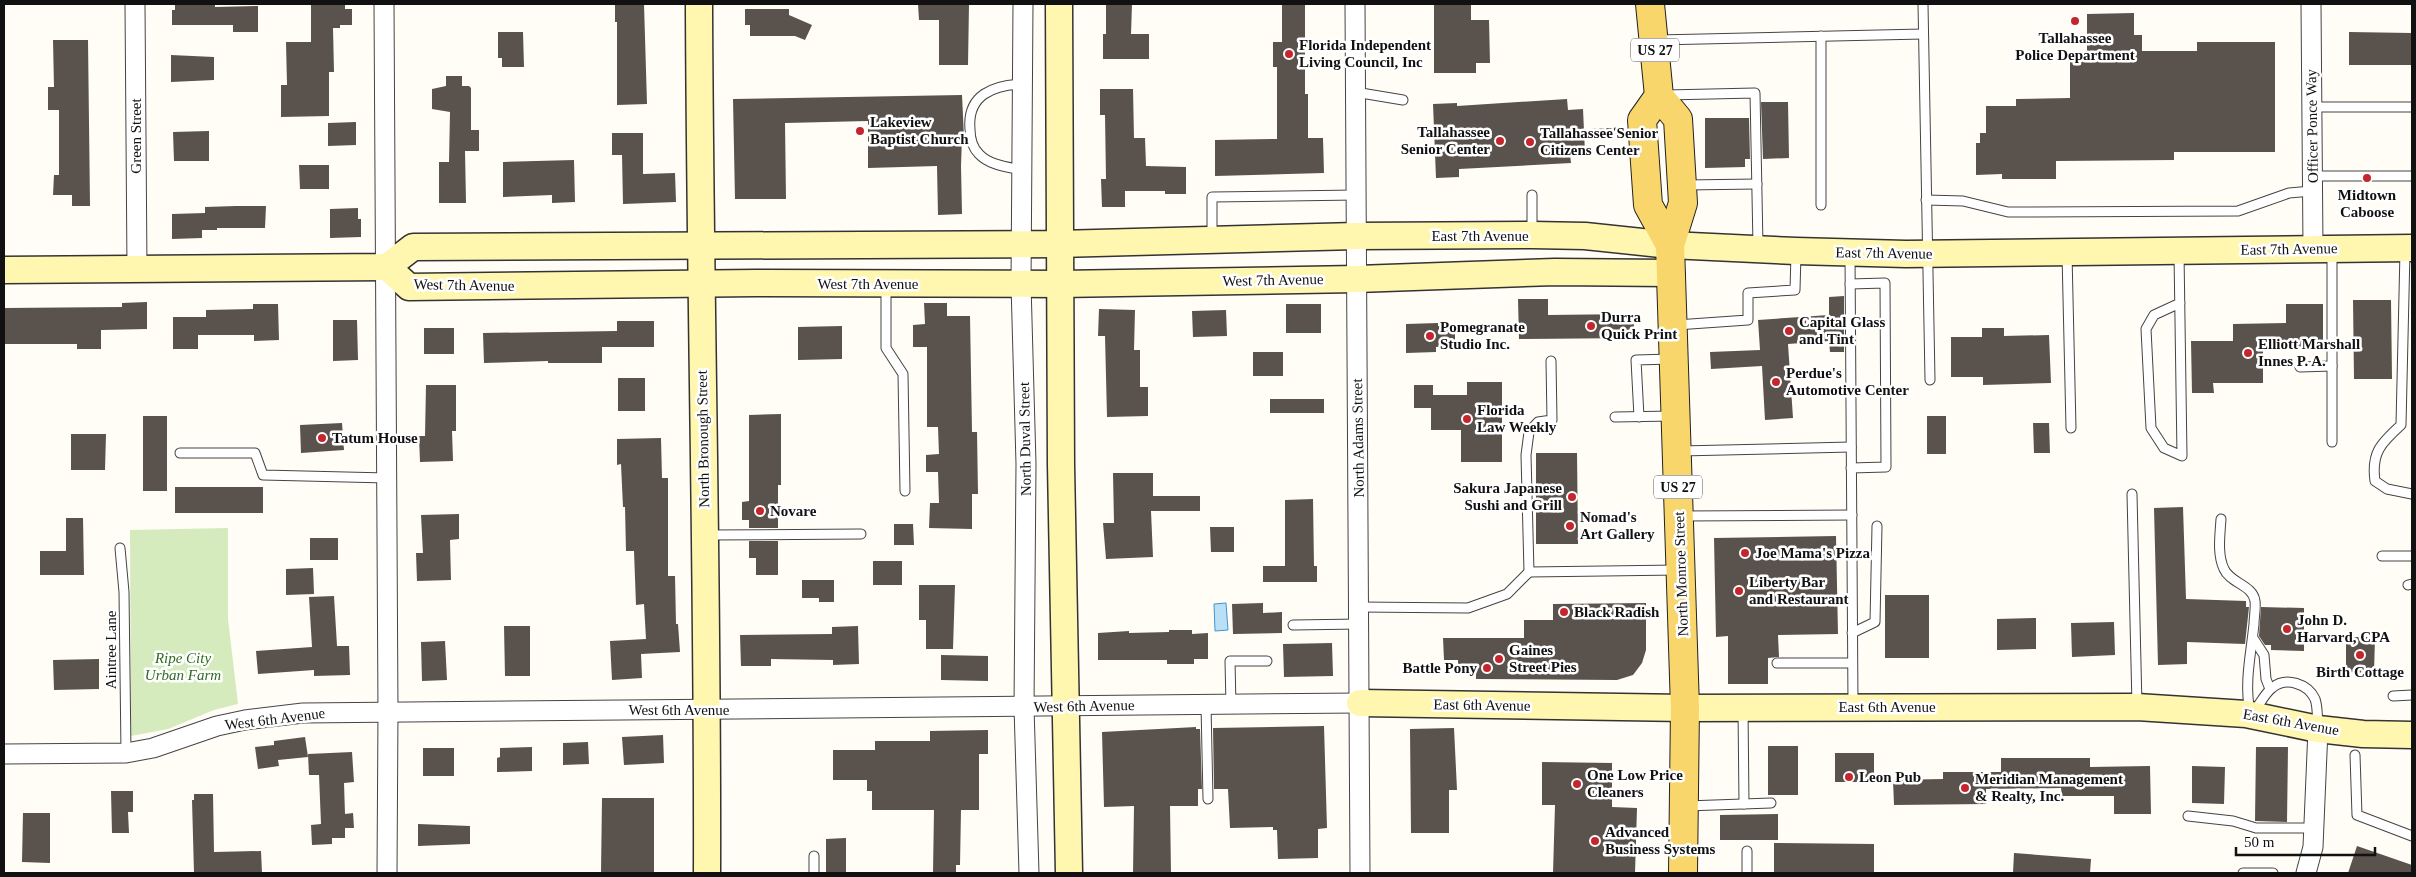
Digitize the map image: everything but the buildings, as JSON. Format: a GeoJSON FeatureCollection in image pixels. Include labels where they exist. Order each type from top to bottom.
{"type":"FeatureCollection","features":[{"type":"Feature","properties":{"kind":"main road","name":"US 27"},"geometry":{"type":"LineString","coordinates":[[1650,4],[1659,96]]}},
{"type":"Feature","properties":{"kind":"main road","name":"North Monroe Street"},"geometry":{"type":"LineString","coordinates":[[1670,245],[1648,205],[1642,120],[1659,96],[1678,119],[1683,203],[1670,245],[1685,708],[1683,873]]}},
{"type":"Feature","properties":{"kind":"street","name":"Green Street"},"geometry":{"type":"LineString","coordinates":[[135,4],[137,269]]}},
{"type":"Feature","properties":{"kind":"street"},"geometry":{"type":"LineString","coordinates":[[384,4],[387,267],[387,873]]}},
{"type":"Feature","properties":{"kind":"street","name":"North Bronough Street"},"geometry":{"type":"LineString","coordinates":[[700,4],[700,246],[708,710],[707,873]]}},
{"type":"Feature","properties":{"kind":"street","name":"North Duval Street"},"geometry":{"type":"LineString","coordinates":[[1023,4],[1021,284],[1026,464],[1024,707],[1029,873]]}},
{"type":"Feature","properties":{"kind":"street"},"geometry":{"type":"LineString","coordinates":[[1060,4],[1059,244],[1069,873]]}},
{"type":"Feature","properties":{"kind":"street","name":"North Adams Street"},"geometry":{"type":"LineString","coordinates":[[1355,4],[1360,873]]}},
{"type":"Feature","properties":{"kind":"street","name":"Officer Ponce Way"},"geometry":{"type":"LineString","coordinates":[[2310,4],[2312,184],[2322,248]]}},
{"type":"Feature","properties":{"kind":"street"},"geometry":{"type":"LineString","coordinates":[[1532,235],[1533,273]]}},
{"type":"Feature","properties":{"kind":"street"},"geometry":{"type":"LineString","coordinates":[[4,270],[387,267],[412,247],[1059,244],[1356,236]]}},
{"type":"Feature","properties":{"kind":"street","name":"East 7th Avenue"},"geometry":{"type":"LineString","coordinates":[[1356,236],[1585,236],[1670,245],[1796,251],[1927,254],[2409,248]]}},
{"type":"Feature","properties":{"kind":"street"},"geometry":{"type":"LineString","coordinates":[[829,246],[829,284]]}},
{"type":"Feature","properties":{"kind":"street","name":"West 7th Avenue"},"geometry":{"type":"LineString","coordinates":[[387,267],[409,287],[701,284],[1060,284],[1357,279]]}},
{"type":"Feature","properties":{"kind":"street"},"geometry":{"type":"LineString","coordinates":[[1357,279],[1533,273],[1672,273]]}},
{"type":"Feature","properties":{"kind":"street","name":"West 6th Avenue"},"geometry":{"type":"LineString","coordinates":[[4,754],[126,753],[152,748],[217,726],[245,720],[303,713],[1360,703]]}},
{"type":"Feature","properties":{"kind":"street","name":"East 6th Avenue"},"geometry":{"type":"LineString","coordinates":[[1360,703],[1685,708],[2185,708],[2251,715],[2318,729],[2363,734],[2412,735]]}},
{"type":"Feature","properties":{"kind":"street"},"geometry":{"type":"LineString","coordinates":[[2307,871],[2313,847],[2318,729]]}},
{"type":"Feature","properties":{"kind":"lane"},"geometry":{"type":"LineString","coordinates":[[1923,4],[1930,380]]}},
{"type":"Feature","properties":{"kind":"lane"},"geometry":{"type":"LineString","coordinates":[[1655,40],[1923,34]]}},
{"type":"Feature","properties":{"kind":"lane"},"geometry":{"type":"LineString","coordinates":[[1820,36],[1821,205]]}},
{"type":"Feature","properties":{"kind":"lane"},"geometry":{"type":"LineString","coordinates":[[1022,170],[1000,166],[979,155],[970,140],[969,115],[976,102],[988,91],[1000,86],[1023,84]]}},
{"type":"Feature","properties":{"kind":"lane"},"geometry":{"type":"LineString","coordinates":[[1355,92],[1403,100]]}},
{"type":"Feature","properties":{"kind":"lane"},"geometry":{"type":"LineString","coordinates":[[1659,96],[1754,93],[1758,249]]}},
{"type":"Feature","properties":{"kind":"lane"},"geometry":{"type":"LineString","coordinates":[[2312,107],[2412,107]]}},
{"type":"Feature","properties":{"kind":"lane"},"geometry":{"type":"LineString","coordinates":[[1926,200],[1963,200],[2008,212],[2238,211],[2312,184],[2412,176]]}},
{"type":"Feature","properties":{"kind":"lane"},"geometry":{"type":"LineString","coordinates":[[1682,185],[1757,184]]}},
{"type":"Feature","properties":{"kind":"lane"},"geometry":{"type":"LineString","coordinates":[[1212,241],[1212,197],[1356,195]]}},
{"type":"Feature","properties":{"kind":"lane"},"geometry":{"type":"LineString","coordinates":[[1532,195],[1532,235]]}},
{"type":"Feature","properties":{"kind":"lane"},"geometry":{"type":"LineString","coordinates":[[2322,248],[2332,366],[2332,442]]}},
{"type":"Feature","properties":{"kind":"lane"},"geometry":{"type":"LineString","coordinates":[[2409,248],[2401,425],[2381,443],[2373,465],[2375,481],[2387,489],[2412,494]]}},
{"type":"Feature","properties":{"kind":"lane"},"geometry":{"type":"LineString","coordinates":[[2179,250],[2180,303],[2182,456],[2164,448],[2151,428],[2146,330],[2154,315],[2180,303]]}},
{"type":"Feature","properties":{"kind":"lane"},"geometry":{"type":"LineString","coordinates":[[1673,326],[1748,320],[1748,293],[1795,290],[1796,251]]}},
{"type":"Feature","properties":{"kind":"lane"},"geometry":{"type":"LineString","coordinates":[[2067,251],[2071,428]]}},
{"type":"Feature","properties":{"kind":"lane"},"geometry":{"type":"LineString","coordinates":[[1850,252],[1853,707]]}},
{"type":"Feature","properties":{"kind":"lane"},"geometry":{"type":"LineString","coordinates":[[1850,284],[1885,283],[1886,467],[1851,468]]}},
{"type":"Feature","properties":{"kind":"lane"},"geometry":{"type":"LineString","coordinates":[[886,284],[886,348],[902,374],[906,491]]}},
{"type":"Feature","properties":{"kind":"lane"},"geometry":{"type":"LineString","coordinates":[[1639,417],[1636,360],[1674,359]]}},
{"type":"Feature","properties":{"kind":"lane"},"geometry":{"type":"LineString","coordinates":[[1293,625],[1360,616],[1468,608],[1507,594],[1528,572],[1526,455],[1529,432],[1538,422],[1552,420],[1551,361]]}},
{"type":"Feature","properties":{"kind":"lane"},"geometry":{"type":"LineString","coordinates":[[2300,367],[2332,366]]}},
{"type":"Feature","properties":{"kind":"lane"},"geometry":{"type":"LineString","coordinates":[[1615,417],[1676,416]]}},
{"type":"Feature","properties":{"kind":"lane"},"geometry":{"type":"LineString","coordinates":[[1677,451],[1851,447]]}},
{"type":"Feature","properties":{"kind":"lane"},"geometry":{"type":"LineString","coordinates":[[180,452],[255,453],[263,475],[387,478]]}},
{"type":"Feature","properties":{"kind":"lane"},"geometry":{"type":"LineString","coordinates":[[2132,494],[2137,707]]}},
{"type":"Feature","properties":{"kind":"lane"},"geometry":{"type":"LineString","coordinates":[[1679,516],[1852,515]]}},
{"type":"Feature","properties":{"kind":"lane"},"geometry":{"type":"LineString","coordinates":[[2221,520],[2220,550],[2224,571],[2237,584],[2252,593],[2255,598],[2246,686],[2251,715]]}},
{"type":"Feature","properties":{"kind":"lane"},"geometry":{"type":"LineString","coordinates":[[1852,633],[1875,622],[1877,526]]}},
{"type":"Feature","properties":{"kind":"lane"},"geometry":{"type":"LineString","coordinates":[[705,535],[861,534]]}},
{"type":"Feature","properties":{"kind":"lane","name":"Aintree Lane"},"geometry":{"type":"LineString","coordinates":[[120,548],[124,592],[126,753]]}},
{"type":"Feature","properties":{"kind":"lane"},"geometry":{"type":"LineString","coordinates":[[2382,556],[2412,556]]}},
{"type":"Feature","properties":{"kind":"lane"},"geometry":{"type":"LineString","coordinates":[[1528,572],[1681,570]]}},
{"type":"Feature","properties":{"kind":"lane"},"geometry":{"type":"LineString","coordinates":[[2252,638],[2264,655],[2266,680],[2270,689]]}},
{"type":"Feature","properties":{"kind":"lane"},"geometry":{"type":"LineString","coordinates":[[1231,705],[1230,661],[1267,661]]}},
{"type":"Feature","properties":{"kind":"lane"},"geometry":{"type":"LineString","coordinates":[[1777,664],[1852,663]]}},
{"type":"Feature","properties":{"kind":"lane"},"geometry":{"type":"LineString","coordinates":[[2251,715],[2270,689],[2286,682],[2308,690],[2317,705],[2318,729]]}},
{"type":"Feature","properties":{"kind":"lane"},"geometry":{"type":"LineString","coordinates":[[2392,696],[2412,695]]}},
{"type":"Feature","properties":{"kind":"lane"},"geometry":{"type":"LineString","coordinates":[[1206,705],[1208,800]]}},
{"type":"Feature","properties":{"kind":"lane"},"geometry":{"type":"LineString","coordinates":[[1743,707],[1744,804]]}},
{"type":"Feature","properties":{"kind":"lane"},"geometry":{"type":"LineString","coordinates":[[2355,755],[2357,815],[2412,836]]}},
{"type":"Feature","properties":{"kind":"lane"},"geometry":{"type":"LineString","coordinates":[[1684,806],[1771,804]]}},
{"type":"Feature","properties":{"kind":"lane"},"geometry":{"type":"LineString","coordinates":[[2188,816],[2232,821],[2256,828],[2314,828]]}},
{"type":"Feature","properties":{"kind":"lane"},"geometry":{"type":"LineString","coordinates":[[1747,851],[1747,873]]}},
{"type":"Feature","properties":{"kind":"lane"},"geometry":{"type":"LineString","coordinates":[[814,856],[814,873]]}},
{"type":"Feature","properties":{"kind":"lane"},"geometry":{"type":"LineString","coordinates":[[2243,873],[2272,873]]}},
{"type":"Feature","properties":{"kind":"path"},"geometry":{"type":"LineString","coordinates":[[1584,131],[1628,128]]}},
{"type":"Feature","properties":{"kind":"green space","name":"Ripe City Urban Farm"},"geometry":{"type":"Polygon","coordinates":[[[228,528],[228,619],[238,704],[214,710],[168,729],[131,736],[130,530],[228,528]]]}},
{"type":"Feature","properties":{"kind":"water"},"geometry":{"type":"Polygon","coordinates":[[[1226,603],[1228,630],[1215,631],[1214,604],[1226,603]]]}},
{"type":"Feature","properties":{"kind":"place","name":"Tallahassee Police Department"},"geometry":{"type":"Point","coordinates":[2075,21]}},
{"type":"Feature","properties":{"kind":"place","name":"Florida Independent Living Council, Inc"},"geometry":{"type":"Point","coordinates":[1289,54]}},
{"type":"Feature","properties":{"kind":"place","name":"Lakeview Baptist Church"},"geometry":{"type":"Point","coordinates":[860,131]}},
{"type":"Feature","properties":{"kind":"place","name":"Tallahassee Senior Center"},"geometry":{"type":"Point","coordinates":[1500,141]}},
{"type":"Feature","properties":{"kind":"place","name":"Tallahassee Senior Citizens Center"},"geometry":{"type":"Point","coordinates":[1530,142]}},
{"type":"Feature","properties":{"kind":"place","name":"Midtown Caboose"},"geometry":{"type":"Point","coordinates":[2367,178]}},
{"type":"Feature","properties":{"kind":"place","name":"Durra Quick Print"},"geometry":{"type":"Point","coordinates":[1591,326]}},
{"type":"Feature","properties":{"kind":"place","name":"Capital Glass and Tint"},"geometry":{"type":"Point","coordinates":[1789,331]}},
{"type":"Feature","properties":{"kind":"place","name":"Pomegranate Studio Inc."},"geometry":{"type":"Point","coordinates":[1430,336]}},
{"type":"Feature","properties":{"kind":"place","name":"Elliott Marshall Innes P. A."},"geometry":{"type":"Point","coordinates":[2248,353]}},
{"type":"Feature","properties":{"kind":"place","name":"Perdue's Automotive Center"},"geometry":{"type":"Point","coordinates":[1776,382]}},
{"type":"Feature","properties":{"kind":"place","name":"Florida Law Weekly"},"geometry":{"type":"Point","coordinates":[1467,419]}},
{"type":"Feature","properties":{"kind":"place","name":"Tatum House"},"geometry":{"type":"Point","coordinates":[322,438]}},
{"type":"Feature","properties":{"kind":"place","name":"Sakura Japanese Sushi and Grill"},"geometry":{"type":"Point","coordinates":[1572,497]}},
{"type":"Feature","properties":{"kind":"place","name":"Novare"},"geometry":{"type":"Point","coordinates":[760,511]}},
{"type":"Feature","properties":{"kind":"place","name":"Nomad's Art Gallery"},"geometry":{"type":"Point","coordinates":[1570,526]}},
{"type":"Feature","properties":{"kind":"place","name":"Joe Mama's Pizza"},"geometry":{"type":"Point","coordinates":[1745,553]}},
{"type":"Feature","properties":{"kind":"place","name":"Liberty Bar and Restaurant"},"geometry":{"type":"Point","coordinates":[1739,591]}},
{"type":"Feature","properties":{"kind":"place","name":"Black Radish"},"geometry":{"type":"Point","coordinates":[1564,612]}},
{"type":"Feature","properties":{"kind":"place","name":"John D. Harvard, CPA"},"geometry":{"type":"Point","coordinates":[2287,629]}},
{"type":"Feature","properties":{"kind":"place","name":"Birth Cottage"},"geometry":{"type":"Point","coordinates":[2360,655]}},
{"type":"Feature","properties":{"kind":"place","name":"Gaines Street Pies"},"geometry":{"type":"Point","coordinates":[1499,659]}},
{"type":"Feature","properties":{"kind":"place","name":"Battle Pony"},"geometry":{"type":"Point","coordinates":[1487,668]}},
{"type":"Feature","properties":{"kind":"place","name":"Leon Pub"},"geometry":{"type":"Point","coordinates":[1849,777]}},
{"type":"Feature","properties":{"kind":"place","name":"One Low Price Cleaners"},"geometry":{"type":"Point","coordinates":[1577,784]}},
{"type":"Feature","properties":{"kind":"place","name":"Meridian Management & Realty, Inc."},"geometry":{"type":"Point","coordinates":[1965,788]}},
{"type":"Feature","properties":{"kind":"place","name":"Advanced Business Systems"},"geometry":{"type":"Point","coordinates":[1595,841]}}]}
